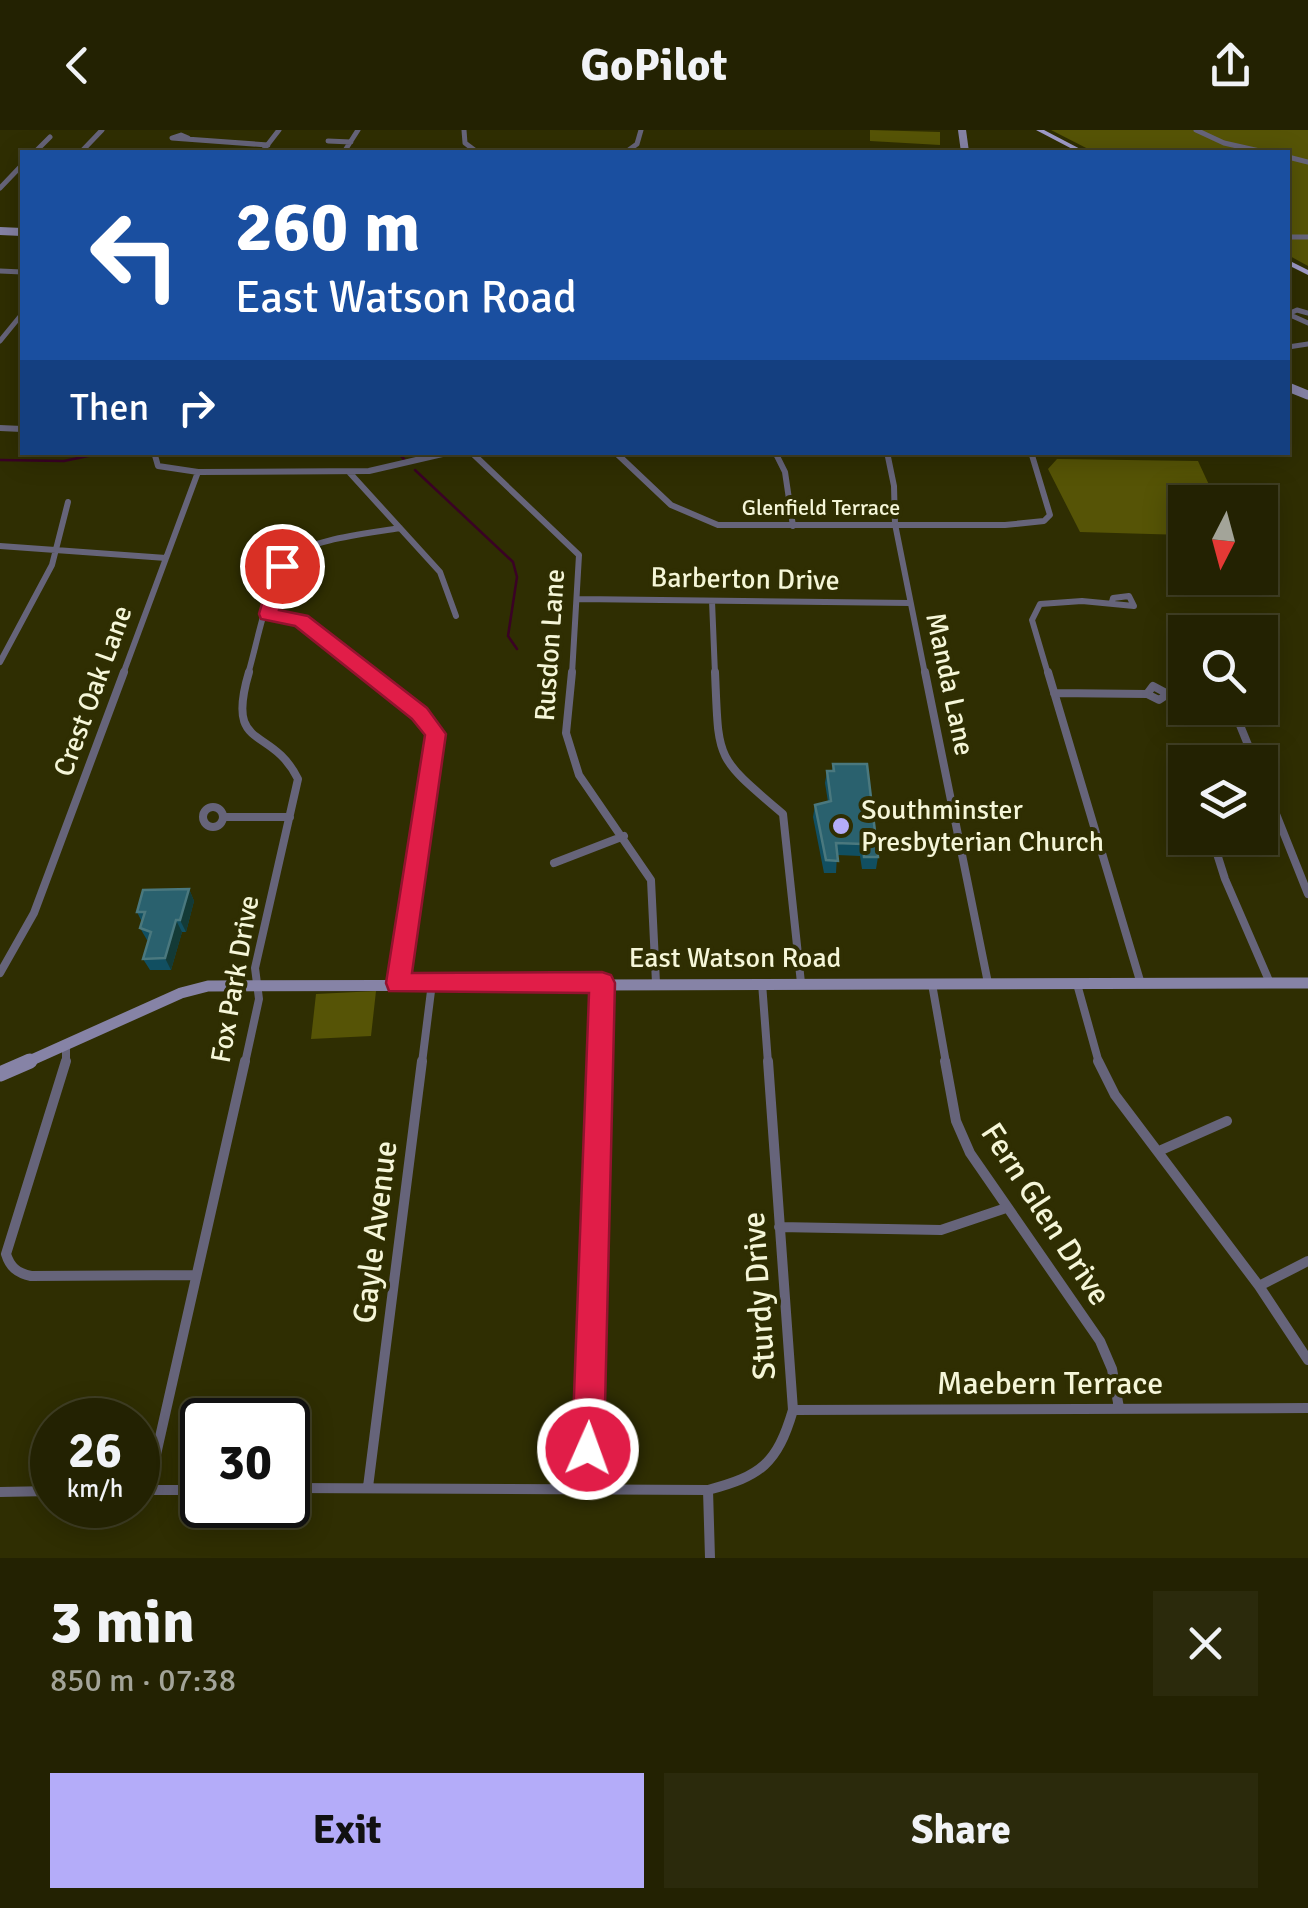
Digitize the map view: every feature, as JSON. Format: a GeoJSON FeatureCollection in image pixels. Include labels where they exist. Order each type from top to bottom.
{"type":"FeatureCollection","features":[{"type":"Feature","properties":{"kind":"main road"},"geometry":{"type":"LineString","coordinates":[[1040,130],[1078,150]]}},
{"type":"Feature","properties":{"kind":"street"},"geometry":{"type":"LineString","coordinates":[[84,150],[102,130]]}},
{"type":"Feature","properties":{"kind":"street"},"geometry":{"type":"LineString","coordinates":[[264,150],[279,130]]}},
{"type":"Feature","properties":{"kind":"street"},"geometry":{"type":"LineString","coordinates":[[345,150],[358,130]]}},
{"type":"Feature","properties":{"kind":"street"},"geometry":{"type":"LineString","coordinates":[[464,130],[464,143],[475,150]]}},
{"type":"Feature","properties":{"kind":"street"},"geometry":{"type":"LineString","coordinates":[[629,150],[638,144],[641,130]]}},
{"type":"Feature","properties":{"kind":"street"},"geometry":{"type":"LineString","coordinates":[[1196,130],[1224,143],[1255,150]]}},
{"type":"Feature","properties":{"kind":"street"},"geometry":{"type":"LineString","coordinates":[[37,150],[50,137]]}},
{"type":"Feature","properties":{"kind":"street"},"geometry":{"type":"LineString","coordinates":[[188,138],[268,145]]}},
{"type":"Feature","properties":{"kind":"street"},"geometry":{"type":"LineString","coordinates":[[328,141],[351,142]]}},
{"type":"Feature","properties":{"kind":"street"},"geometry":{"type":"LineString","coordinates":[[0,188],[20,167]]}},
{"type":"Feature","properties":{"kind":"street"},"geometry":{"type":"LineString","coordinates":[[0,342],[20,317]]}},
{"type":"Feature","properties":{"kind":"street"},"geometry":{"type":"LineString","coordinates":[[154,455],[158,466],[198,472],[349,472],[399,467],[440,455]]}},
{"type":"Feature","properties":{"kind":"street","name":"Rusdon Lane"},"geometry":{"type":"LineString","coordinates":[[473,455],[579,555],[579,600],[566,734],[580,775],[640,858],[654,894],[656,983]]}},
{"type":"Feature","properties":{"kind":"street","name":"Glenfield Terrace"},"geometry":{"type":"LineString","coordinates":[[618,455],[642,481],[693,517],[718,525],[793,526],[1005,526],[1044,521],[1050,515],[1031,455]]}},
{"type":"Feature","properties":{"kind":"street"},"geometry":{"type":"LineString","coordinates":[[776,455],[785,472],[793,526]]}},
{"type":"Feature","properties":{"kind":"street","name":"Manda Lane"},"geometry":{"type":"LineString","coordinates":[[889,455],[895,490],[895,524],[910,604],[988,984]]}},
{"type":"Feature","properties":{"kind":"street","name":"Crest Oak Lane"},"geometry":{"type":"LineString","coordinates":[[0,973],[34,912],[198,472]]}},
{"type":"Feature","properties":{"kind":"street"},"geometry":{"type":"LineString","coordinates":[[349,472],[440,572],[456,616]]}},
{"type":"Feature","properties":{"kind":"street"},"geometry":{"type":"LineString","coordinates":[[0,662],[56,551],[66,527],[68,502]]}},
{"type":"Feature","properties":{"kind":"street","name":"Fox Park Drive"},"geometry":{"type":"LineString","coordinates":[[160,1421],[259,999],[255,968],[290,817],[296,773],[243,724],[238,706],[278,576],[290,556],[318,544],[400,528]]}},
{"type":"Feature","properties":{"kind":"street"},"geometry":{"type":"LineString","coordinates":[[0,546],[166,558]]}},
{"type":"Feature","properties":{"kind":"street","name":"Barberton Drive"},"geometry":{"type":"LineString","coordinates":[[579,600],[910,604]]}},
{"type":"Feature","properties":{"kind":"street"},"geometry":{"type":"LineString","coordinates":[[712,600],[718,747],[737,776],[784,814],[801,983]]}},
{"type":"Feature","properties":{"kind":"street"},"geometry":{"type":"LineString","coordinates":[[1112,602],[1040,604],[1032,620],[1141,984]]}},
{"type":"Feature","properties":{"kind":"street"},"geometry":{"type":"LineString","coordinates":[[268,614],[301,620],[420,714],[435,734],[398,983]]}},
{"type":"Feature","properties":{"kind":"street"},"geometry":{"type":"LineString","coordinates":[[1054,693],[1147,694]]}},
{"type":"Feature","properties":{"kind":"street"},"geometry":{"type":"LineString","coordinates":[[225,817],[290,817]]}},
{"type":"Feature","properties":{"kind":"street"},"geometry":{"type":"LineString","coordinates":[[1278,819],[1308,894]]}},
{"type":"Feature","properties":{"kind":"street"},"geometry":{"type":"LineString","coordinates":[[554,863],[624,836]]}},
{"type":"Feature","properties":{"kind":"street"},"geometry":{"type":"LineString","coordinates":[[1217,855],[1270,983]]}},
{"type":"Feature","properties":{"kind":"street","name":"Gayle Avenue"},"geometry":{"type":"LineString","coordinates":[[368,1488],[432,983]]}},
{"type":"Feature","properties":{"kind":"street"},"geometry":{"type":"LineString","coordinates":[[587,1488],[602,983]]}},
{"type":"Feature","properties":{"kind":"street","name":"Sturdy Drive"},"geometry":{"type":"LineString","coordinates":[[310,1488],[708,1490],[758,1476],[772,1462],[785,1440],[792,1410],[762,983]]}},
{"type":"Feature","properties":{"kind":"street","name":"East Watson Road"},"geometry":{"type":"LineString","coordinates":[[0,1074],[180,992],[208,986],[1308,983]]}},
{"type":"Feature","properties":{"kind":"street","name":"Fern Glen Drive"},"geometry":{"type":"LineString","coordinates":[[932,984],[956,1121],[970,1153],[1100,1341],[1112,1369],[1119,1408]]}},
{"type":"Feature","properties":{"kind":"street"},"geometry":{"type":"LineString","coordinates":[[1077,984],[1098,1064],[1115,1095],[1259,1286],[1308,1360]]}},
{"type":"Feature","properties":{"kind":"street"},"geometry":{"type":"LineString","coordinates":[[66,1044],[66,1066],[6,1254],[8,1262],[21,1275],[31,1276],[196,1276]]}},
{"type":"Feature","properties":{"kind":"street"},"geometry":{"type":"LineString","coordinates":[[1159,1151],[1227,1121]]}},
{"type":"Feature","properties":{"kind":"street"},"geometry":{"type":"LineString","coordinates":[[779,1227],[941,1230],[1006,1208]]}},
{"type":"Feature","properties":{"kind":"street"},"geometry":{"type":"LineString","coordinates":[[1259,1286],[1308,1261]]}},
{"type":"Feature","properties":{"kind":"street","name":"Maebern Terrace"},"geometry":{"type":"LineString","coordinates":[[792,1410],[1308,1408]]}},
{"type":"Feature","properties":{"kind":"street"},"geometry":{"type":"LineString","coordinates":[[708,1490],[710,1558]]}},
{"type":"Feature","properties":{"kind":"street"},"geometry":{"type":"LineString","coordinates":[[0,1492],[30,1492]]}},
{"type":"Feature","properties":{"kind":"shaded area"},"geometry":{"type":"Polygon","coordinates":[[[870,130],[940,132],[940,145],[870,141],[870,130]]]}},
{"type":"Feature","properties":{"kind":"shaded area"},"geometry":{"type":"Polygon","coordinates":[[[1051,130],[1308,130],[1308,266],[1290,256],[1290,150],[1090,150],[1051,130]]]}},
{"type":"Feature","properties":{"kind":"shaded area"},"geometry":{"type":"Polygon","coordinates":[[[1057,459],[1198,461],[1209,485],[1168,485],[1168,535],[1080,532],[1048,469],[1057,459]]]}},
{"type":"Feature","properties":{"kind":"shaded area"},"geometry":{"type":"Polygon","coordinates":[[[376,991],[371,1036],[311,1039],[316,994],[376,991]]]}},
{"type":"Feature","properties":{"kind":"building","name":"Southminster Presbyterian Church"},"geometry":{"type":"Polygon","coordinates":[[[833,764],[867,764],[878,857],[864,857],[863,844],[836,843],[838,861],[826,860],[815,805],[831,801],[827,771],[834,771],[833,764]]]}},
{"type":"Feature","properties":{"kind":"building"},"geometry":{"type":"Polygon","coordinates":[[[189,889],[165,958],[143,959],[151,932],[140,928],[145,912],[137,912],[143,890],[189,889]]]}},
{"type":"Feature","properties":{"kind":"waterway"},"geometry":{"type":"LineString","coordinates":[[0,460],[64,461],[93,455]]}},
{"type":"Feature","properties":{"kind":"waterway"},"geometry":{"type":"LineString","coordinates":[[400,455],[404,459]]}},
{"type":"Feature","properties":{"kind":"waterway"},"geometry":{"type":"LineString","coordinates":[[415,470],[513,562],[517,577],[508,636],[517,649]]}},
{"type":"Feature","properties":{"kind":"place","name":"Southminster Presbyterian Church"},"geometry":{"type":"Point","coordinates":[841,826]}},
{"type":"Feature","properties":{"kind":"route"},"geometry":{"type":"LineString","coordinates":[[282,566],[268,614],[301,620],[430,722],[435,734],[398,983],[602,983],[588,1449]]}}]}
